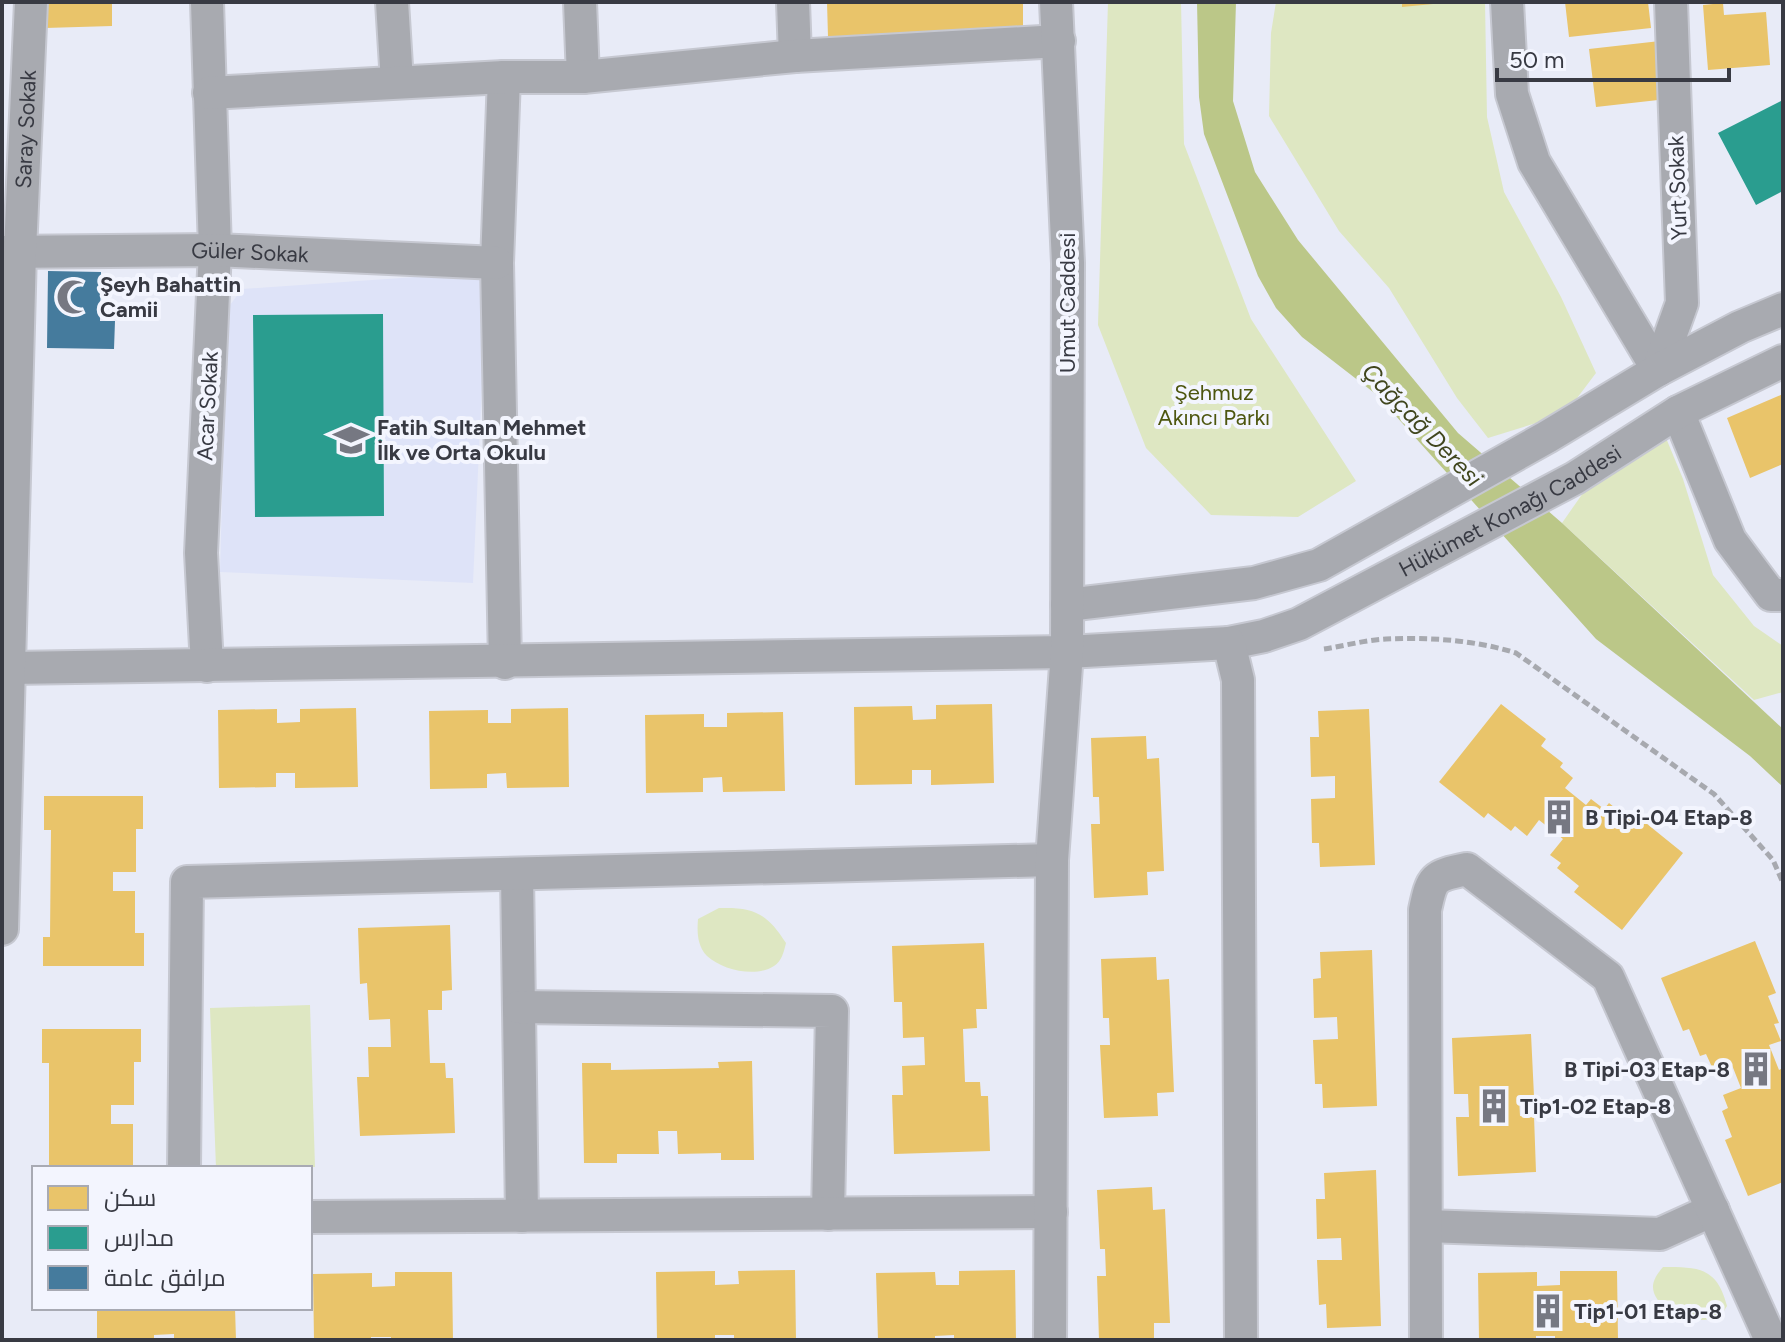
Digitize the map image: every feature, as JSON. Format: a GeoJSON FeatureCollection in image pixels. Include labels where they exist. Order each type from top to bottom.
{"type":"FeatureCollection","features":[{"type":"Feature","properties":{"kind":"street","name":"Saray Sokak"},"geometry":{"type":"LineString","coordinates":[[2,929],[10,668],[11,251],[31,2]]}},
{"type":"Feature","properties":{"kind":"street","name":"Acar Sokak"},"geometry":{"type":"LineString","coordinates":[[207,2],[215,250],[201,553],[207,666]]}},
{"type":"Feature","properties":{"kind":"street"},"geometry":{"type":"LineString","coordinates":[[392,2],[397,82]]}},
{"type":"Feature","properties":{"kind":"street"},"geometry":{"type":"LineString","coordinates":[[580,2],[583,77]]}},
{"type":"Feature","properties":{"kind":"street"},"geometry":{"type":"LineString","coordinates":[[793,2],[795,56]]}},
{"type":"Feature","properties":{"kind":"street","name":"Umut Caddesi"},"geometry":{"type":"LineString","coordinates":[[1050,1340],[1052,860],[1067,652],[1068,263],[1056,2]]}},
{"type":"Feature","properties":{"kind":"street"},"geometry":{"type":"LineString","coordinates":[[1507,2],[1512,94],[1534,162],[1658,370]]}},
{"type":"Feature","properties":{"kind":"street","name":"Yurt Sokak"},"geometry":{"type":"LineString","coordinates":[[1658,370],[1682,303],[1671,2]]}},
{"type":"Feature","properties":{"kind":"street"},"geometry":{"type":"LineString","coordinates":[[209,93],[504,77],[583,77],[795,56],[1059,41]]}},
{"type":"Feature","properties":{"kind":"street"},"geometry":{"type":"LineString","coordinates":[[504,77],[497,263],[505,663]]}},
{"type":"Feature","properties":{"kind":"street","name":"Güler Sokak"},"geometry":{"type":"LineString","coordinates":[[11,251],[215,250],[497,263]]}},
{"type":"Feature","properties":{"kind":"street","name":"Hükümet Konağı Caddesi"},"geometry":{"type":"LineString","coordinates":[[1067,605],[1254,583],[1319,565],[1547,437],[1658,370],[1740,327],[1783,309]]}},
{"type":"Feature","properties":{"kind":"street","name":"Hükümet Konağı Caddesi"},"geometry":{"type":"LineString","coordinates":[[10,668],[505,663],[1067,652],[1229,643],[1264,636],[1299,624],[1575,478],[1678,412],[1783,361]]}},
{"type":"Feature","properties":{"kind":"street"},"geometry":{"type":"LineString","coordinates":[[1678,412],[1730,540],[1771,595],[1783,595]]}},
{"type":"Feature","properties":{"kind":"street"},"geometry":{"type":"LineString","coordinates":[[1229,643],[1238,680],[1241,1340]]}},
{"type":"Feature","properties":{"kind":"street"},"geometry":{"type":"LineString","coordinates":[[184,1166],[187,882],[1052,860]]}},
{"type":"Feature","properties":{"kind":"street"},"geometry":{"type":"LineString","coordinates":[[1426,1340],[1425,910],[1430,887],[1440,874],[1467,869],[1608,977],[1771,1340]]}},
{"type":"Feature","properties":{"kind":"street"},"geometry":{"type":"LineString","coordinates":[[517,874],[522,1216]]}},
{"type":"Feature","properties":{"kind":"street"},"geometry":{"type":"LineString","coordinates":[[519,1007],[832,1011],[828,1214]]}},
{"type":"Feature","properties":{"kind":"street"},"geometry":{"type":"LineString","coordinates":[[1426,1226],[1660,1234],[1713,1210]]}},
{"type":"Feature","properties":{"kind":"street"},"geometry":{"type":"LineString","coordinates":[[312,1217],[1051,1212]]}},
{"type":"Feature","properties":{"kind":"path"},"geometry":{"type":"LineString","coordinates":[[1311,651],[1384,639],[1488,644],[1516,653],[1714,794],[1773,860],[1783,883]]}},
{"type":"Feature","properties":{"kind":"shaded area","name":"Fatih Sultan Mehmet İlk ve Orta Okulu"},"geometry":{"type":"Polygon","coordinates":[[[487,272],[473,583],[220,572],[227,309],[242,289],[487,272]]]}},
{"type":"Feature","properties":{"kind":"green space","name":"Şehmuz Akıncı Parkı"},"geometry":{"type":"Polygon","coordinates":[[[1108,2],[1181,2],[1184,144],[1251,319],[1356,481],[1298,517],[1211,515],[1146,448],[1098,325],[1108,2]]]}},
{"type":"Feature","properties":{"kind":"green space"},"geometry":{"type":"Polygon","coordinates":[[[1276,2],[1485,2],[1487,117],[1504,192],[1561,297],[1596,373],[1565,414],[1488,438],[1457,398],[1389,288],[1339,231],[1269,116],[1271,33],[1276,2]]]}},
{"type":"Feature","properties":{"kind":"green space"},"geometry":{"type":"Polygon","coordinates":[[[1666,438],[1683,479],[1713,575],[1754,626],[1783,646],[1783,692],[1754,700],[1562,523],[1583,493],[1666,438]]]}},
{"type":"Feature","properties":{"kind":"green space"},"geometry":{"type":"Polygon","coordinates":[[[719,908],[742,909],[766,918],[786,943],[777,964],[767,970],[739,971],[707,956],[699,943],[698,919],[719,908]]]}},
{"type":"Feature","properties":{"kind":"green space"},"geometry":{"type":"Polygon","coordinates":[[[310,1005],[315,1167],[216,1166],[210,1008],[310,1005]]]}},
{"type":"Feature","properties":{"kind":"green space"},"geometry":{"type":"Polygon","coordinates":[[[1663,1267],[1696,1269],[1712,1277],[1718,1283],[1727,1306],[1719,1319],[1701,1320],[1668,1314],[1653,1286],[1663,1267]]]}},
{"type":"Feature","properties":{"kind":"water","name":"Çağçağ Deresi"},"geometry":{"type":"Polygon","coordinates":[[[1197,2],[1236,2],[1233,101],[1255,172],[1298,240],[1458,433],[1562,523],[1783,729],[1783,787],[1750,756],[1596,639],[1377,395],[1302,337],[1276,308],[1258,276],[1204,134],[1199,97],[1197,2]]]}},
{"type":"Feature","properties":{"kind":"building: سكن"},"geometry":{"type":"Polygon","coordinates":[[[44,2],[112,2],[112,26],[45,28],[44,2]]]}},
{"type":"Feature","properties":{"kind":"building: سكن"},"geometry":{"type":"Polygon","coordinates":[[[827,2],[1023,2],[1023,26],[828,37],[827,2]]]}},
{"type":"Feature","properties":{"kind":"building: سكن"},"geometry":{"type":"Polygon","coordinates":[[[1402,2],[1433,2],[1433,4],[1402,7],[1402,2]]]}},
{"type":"Feature","properties":{"kind":"building: سكن"},"geometry":{"type":"Polygon","coordinates":[[[1565,2],[1648,2],[1651,28],[1569,37],[1565,2]]]}},
{"type":"Feature","properties":{"kind":"building: سكن"},"geometry":{"type":"Polygon","coordinates":[[[1723,3],[1724,15],[1766,12],[1770,65],[1708,70],[1703,5],[1723,3]]]}},
{"type":"Feature","properties":{"kind":"building: سكن"},"geometry":{"type":"Polygon","coordinates":[[[1660,41],[1667,99],[1596,107],[1589,49],[1660,41]]]}},
{"type":"Feature","properties":{"kind":"building: سكن"},"geometry":{"type":"Polygon","coordinates":[[[1783,394],[1783,464],[1750,478],[1727,418],[1783,394]]]}},
{"type":"Feature","properties":{"kind":"building: سكن"},"geometry":{"type":"Polygon","coordinates":[[[992,704],[994,783],[931,785],[931,770],[912,770],[912,784],[855,785],[854,707],[912,706],[913,720],[936,719],[936,705],[992,704]]]}},
{"type":"Feature","properties":{"kind":"building: سكن","name":"B Tipi-04 Etap-8"},"geometry":{"type":"Polygon","coordinates":[[[1501,704],[1546,739],[1541,746],[1563,763],[1560,767],[1573,778],[1565,788],[1586,805],[1591,799],[1604,809],[1609,803],[1631,821],[1636,815],[1683,853],[1622,930],[1574,892],[1579,886],[1557,868],[1561,863],[1550,855],[1563,839],[1539,820],[1527,836],[1515,826],[1511,831],[1488,813],[1484,818],[1439,782],[1501,704]]]}},
{"type":"Feature","properties":{"kind":"building: سكن"},"geometry":{"type":"Polygon","coordinates":[[[356,708],[358,787],[295,788],[295,773],[276,773],[276,787],[219,788],[218,710],[277,709],[277,723],[300,722],[300,709],[356,708]]]}},
{"type":"Feature","properties":{"kind":"building: سكن"},"geometry":{"type":"Polygon","coordinates":[[[568,708],[569,787],[507,788],[506,773],[487,774],[487,788],[430,789],[429,711],[488,710],[488,723],[511,723],[511,709],[568,708]]]}},
{"type":"Feature","properties":{"kind":"building: سكن"},"geometry":{"type":"Polygon","coordinates":[[[1369,709],[1375,865],[1320,867],[1319,843],[1312,843],[1311,799],[1335,798],[1335,776],[1311,777],[1310,737],[1319,737],[1318,711],[1369,709]]]}},
{"type":"Feature","properties":{"kind":"building: سكن"},"geometry":{"type":"Polygon","coordinates":[[[783,712],[785,791],[723,792],[722,777],[703,778],[703,792],[646,793],[645,715],[704,714],[704,727],[727,727],[727,713],[783,712]]]}},
{"type":"Feature","properties":{"kind":"building: سكن"},"geometry":{"type":"Polygon","coordinates":[[[1146,736],[1147,759],[1159,758],[1164,871],[1147,872],[1148,895],[1094,898],[1091,824],[1100,824],[1099,797],[1093,797],[1091,738],[1146,736]]]}},
{"type":"Feature","properties":{"kind":"building: سكن"},"geometry":{"type":"Polygon","coordinates":[[[44,796],[143,796],[143,829],[136,829],[136,872],[113,872],[113,891],[135,891],[135,933],[144,933],[144,966],[43,966],[43,937],[50,937],[51,830],[44,830],[44,796]]]}},
{"type":"Feature","properties":{"kind":"building: سكن"},"geometry":{"type":"Polygon","coordinates":[[[450,925],[452,990],[442,991],[442,1010],[428,1010],[430,1063],[445,1063],[446,1078],[453,1078],[455,1133],[360,1136],[357,1077],[369,1077],[368,1047],[391,1047],[390,1019],[369,1020],[367,983],[360,984],[358,928],[450,925]]]}},
{"type":"Feature","properties":{"kind":"building: سكن","name":"B Tipi-03 Etap-8"},"geometry":{"type":"Polygon","coordinates":[[[1755,941],[1776,993],[1768,996],[1779,1023],[1774,1024],[1781,1041],[1769,1045],[1779,1070],[1783,1068],[1783,1182],[1748,1196],[1725,1140],[1732,1137],[1722,1111],[1728,1108],[1723,1095],[1741,1088],[1730,1060],[1712,1067],[1706,1054],[1700,1056],[1689,1029],[1683,1031],[1661,978],[1755,941]]]}},
{"type":"Feature","properties":{"kind":"building: سكن"},"geometry":{"type":"Polygon","coordinates":[[[984,943],[987,1009],[976,1009],[977,1028],[963,1029],[965,1082],[980,1082],[981,1096],[988,1096],[990,1151],[894,1154],[892,1095],[903,1095],[902,1066],[925,1065],[924,1037],[903,1038],[902,1002],[894,1002],[892,946],[984,943]]]}},
{"type":"Feature","properties":{"kind":"building: سكن"},"geometry":{"type":"Polygon","coordinates":[[[1372,950],[1377,1106],[1323,1108],[1322,1084],[1315,1084],[1313,1040],[1338,1039],[1337,1017],[1314,1018],[1313,979],[1321,978],[1320,952],[1372,950]]]}},
{"type":"Feature","properties":{"kind":"building: سكن"},"geometry":{"type":"Polygon","coordinates":[[[1156,957],[1157,980],[1169,979],[1174,1092],[1157,1093],[1158,1116],[1104,1118],[1100,1045],[1110,1045],[1109,1018],[1103,1018],[1101,959],[1156,957]]]}},
{"type":"Feature","properties":{"kind":"building: سكن"},"geometry":{"type":"Polygon","coordinates":[[[42,1029],[141,1029],[141,1062],[134,1062],[134,1105],[111,1105],[111,1124],[133,1124],[133,1166],[49,1166],[49,1063],[42,1063],[42,1029]]]}},
{"type":"Feature","properties":{"kind":"building: سكن","name":"Tip1-02 Etap-8"},"geometry":{"type":"Polygon","coordinates":[[[1531,1034],[1534,1096],[1519,1097],[1520,1116],[1534,1116],[1536,1172],[1458,1176],[1456,1117],[1469,1117],[1468,1094],[1454,1094],[1452,1038],[1531,1034]]]}},
{"type":"Feature","properties":{"kind":"building: سكن"},"geometry":{"type":"Polygon","coordinates":[[[752,1061],[754,1160],[721,1160],[721,1153],[678,1154],[677,1131],[658,1131],[659,1154],[617,1154],[617,1163],[584,1163],[582,1063],[611,1063],[611,1070],[719,1068],[718,1062],[752,1061]]]}},
{"type":"Feature","properties":{"kind":"building: سكن"},"geometry":{"type":"Polygon","coordinates":[[[1376,1170],[1381,1326],[1327,1328],[1326,1304],[1319,1305],[1317,1260],[1342,1260],[1341,1238],[1317,1239],[1316,1199],[1325,1199],[1324,1173],[1376,1170]]]}},
{"type":"Feature","properties":{"kind":"building: سكن"},"geometry":{"type":"Polygon","coordinates":[[[1152,1187],[1153,1210],[1165,1209],[1170,1323],[1154,1323],[1154,1340],[1099,1340],[1097,1276],[1106,1276],[1105,1249],[1100,1249],[1097,1190],[1152,1187]]]}},
{"type":"Feature","properties":{"kind":"building: سكن"},"geometry":{"type":"Polygon","coordinates":[[[795,1270],[796,1340],[734,1340],[734,1335],[715,1335],[715,1340],[657,1340],[656,1272],[715,1271],[715,1285],[739,1284],[738,1271],[795,1270]]]}},
{"type":"Feature","properties":{"kind":"building: سكن"},"geometry":{"type":"Polygon","coordinates":[[[1015,1270],[1016,1340],[954,1340],[954,1335],[935,1336],[935,1340],[878,1340],[876,1273],[935,1272],[936,1285],[959,1285],[959,1271],[1015,1270]]]}},
{"type":"Feature","properties":{"kind":"building: سكن","name":"Tip1-01 Etap-8"},"geometry":{"type":"Polygon","coordinates":[[[1560,1271],[1617,1271],[1618,1340],[1555,1340],[1555,1336],[1536,1336],[1536,1340],[1479,1340],[1478,1273],[1537,1272],[1537,1286],[1560,1285],[1560,1271]]]}},
{"type":"Feature","properties":{"kind":"building: سكن"},"geometry":{"type":"Polygon","coordinates":[[[395,1272],[452,1272],[453,1340],[371,1337],[371,1340],[314,1340],[313,1274],[372,1273],[372,1287],[395,1286],[395,1272]]]}},
{"type":"Feature","properties":{"kind":"building: سكن"},"geometry":{"type":"Polygon","coordinates":[[[97,1310],[235,1310],[236,1340],[174,1340],[174,1334],[154,1335],[154,1340],[97,1340],[97,1310]]]}},
{"type":"Feature","properties":{"kind":"building: مدارس"},"geometry":{"type":"Polygon","coordinates":[[[1783,100],[1783,191],[1756,205],[1718,133],[1783,100]]]}},
{"type":"Feature","properties":{"kind":"building: مدارس"},"geometry":{"type":"Polygon","coordinates":[[[383,314],[384,516],[255,517],[253,315],[383,314]]]}},
{"type":"Feature","properties":{"kind":"building: مرافق عامة","name":"Şeyh Bahattin Camii"},"geometry":{"type":"Polygon","coordinates":[[[48,271],[101,272],[100,321],[115,321],[114,349],[47,348],[48,271]]]}},
{"type":"Feature","properties":{"kind":"place","name":"Şeyh Bahattin Camii"},"geometry":{"type":"Point","coordinates":[74,297]}},
{"type":"Feature","properties":{"kind":"place","name":"Fatih Sultan Mehmet İlk ve Orta Okulu"},"geometry":{"type":"Point","coordinates":[351,440]}},
{"type":"Feature","properties":{"kind":"place","name":"B Tipi-04 Etap-8"},"geometry":{"type":"Point","coordinates":[1559,817]}},
{"type":"Feature","properties":{"kind":"place","name":"B Tipi-03 Etap-8"},"geometry":{"type":"Point","coordinates":[1756,1069]}},
{"type":"Feature","properties":{"kind":"place","name":"Tip1-02 Etap-8"},"geometry":{"type":"Point","coordinates":[1494,1106]}},
{"type":"Feature","properties":{"kind":"place","name":"Tip1-01 Etap-8"},"geometry":{"type":"Point","coordinates":[1548,1311]}}]}
